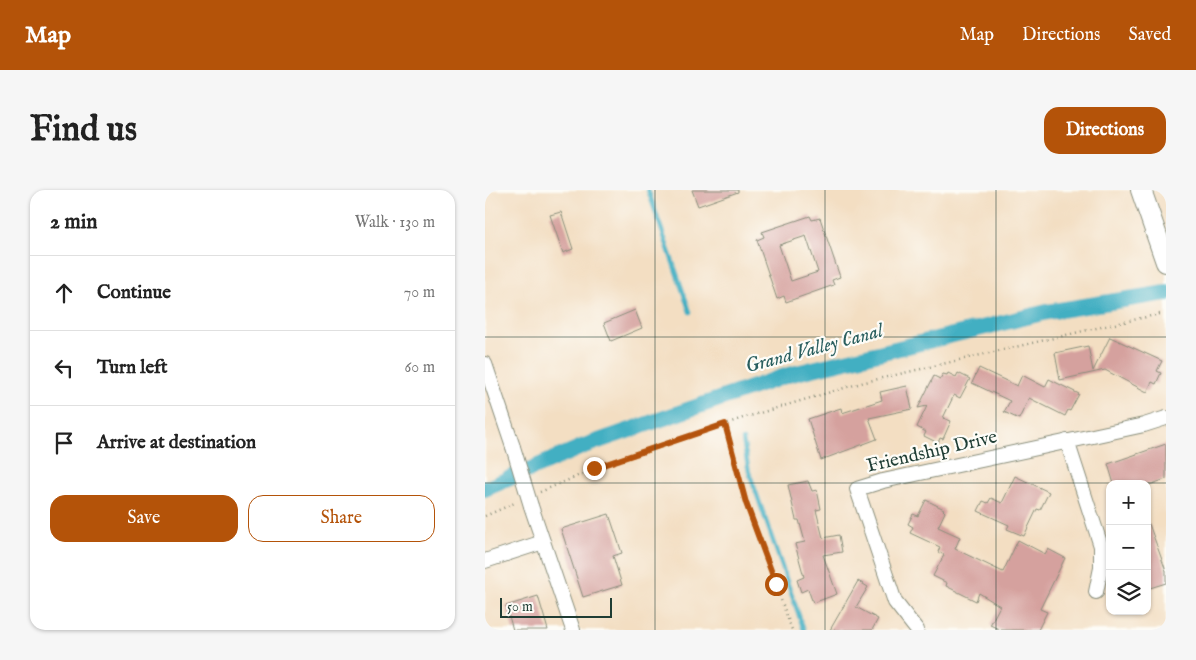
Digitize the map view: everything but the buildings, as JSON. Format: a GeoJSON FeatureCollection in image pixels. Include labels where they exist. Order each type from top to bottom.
{"type":"FeatureCollection","features":[{"type":"Feature","properties":{"kind":"street"},"geometry":{"type":"LineString","coordinates":[[1141,190],[1166,262]]}},
{"type":"Feature","properties":{"kind":"street"},"geometry":{"type":"LineString","coordinates":[[485,364],[573,630]]}},
{"type":"Feature","properties":{"kind":"street","name":"Friendship Drive"},"geometry":{"type":"LineString","coordinates":[[917,630],[895,602],[857,489],[883,481],[1143,425],[1166,418]]}},
{"type":"Feature","properties":{"kind":"street"},"geometry":{"type":"LineString","coordinates":[[1067,441],[1101,546],[1101,568],[1096,592]]}},
{"type":"Feature","properties":{"kind":"street"},"geometry":{"type":"LineString","coordinates":[[485,561],[543,542]]}},
{"type":"Feature","properties":{"kind":"path"},"geometry":{"type":"LineString","coordinates":[[485,516],[529,501],[594,468],[785,405],[887,376],[1160,314]]}},
{"type":"Feature","properties":{"kind":"path"},"geometry":{"type":"LineString","coordinates":[[725,424],[746,503],[792,630]]}},
{"type":"Feature","properties":{"kind":"waterway"},"geometry":{"type":"LineString","coordinates":[[648,190],[690,312]]}},
{"type":"Feature","properties":{"kind":"waterway","name":"Grand Valley Canal"},"geometry":{"type":"LineString","coordinates":[[485,489],[584,446],[788,375],[1047,312],[1166,293]]}},
{"type":"Feature","properties":{"kind":"waterway"},"geometry":{"type":"LineString","coordinates":[[743,440],[749,472],[804,630]]}},
{"type":"Feature","properties":{"kind":"route"},"geometry":{"type":"LineString","coordinates":[[594,468],[725,424],[746,503],[776,584]]}}]}
